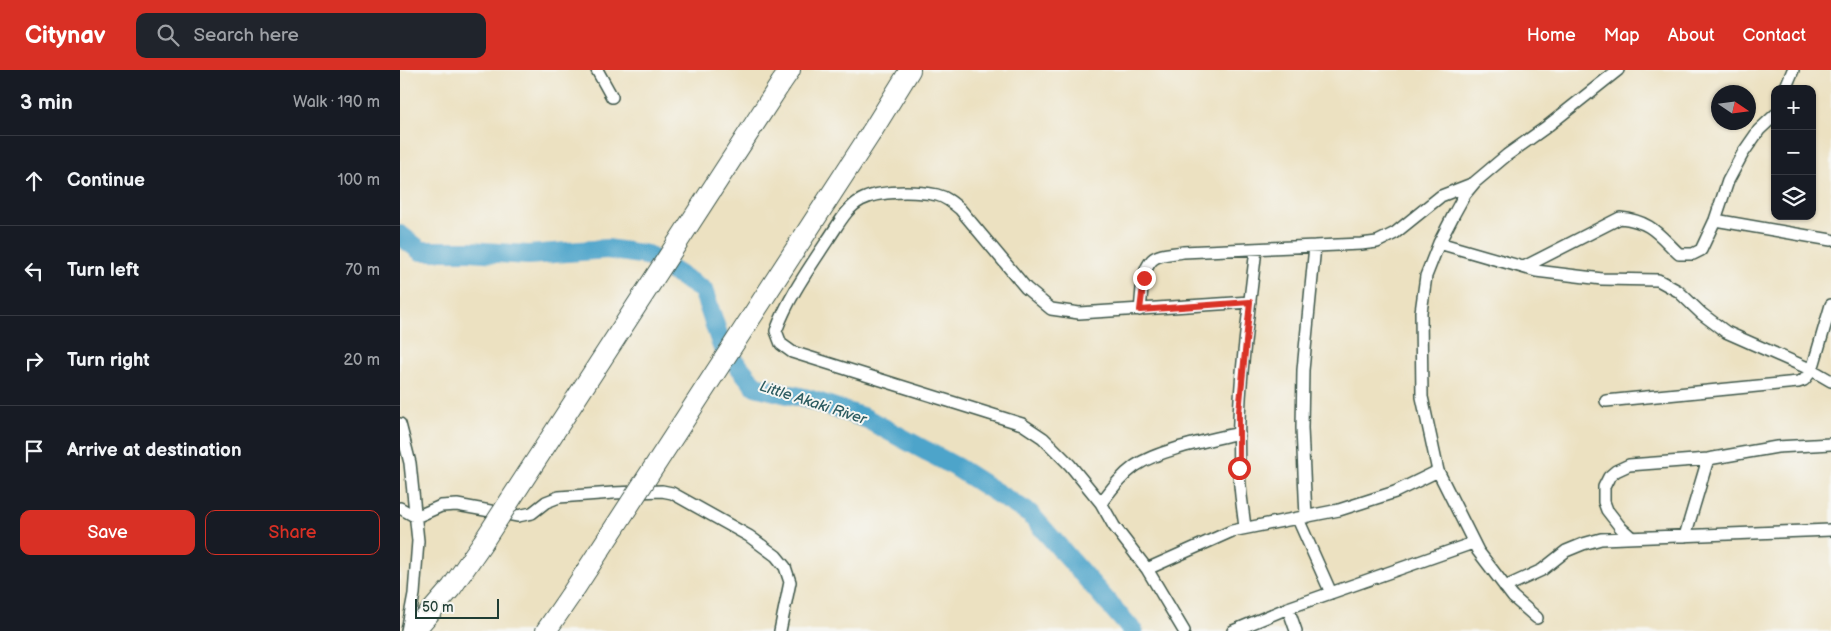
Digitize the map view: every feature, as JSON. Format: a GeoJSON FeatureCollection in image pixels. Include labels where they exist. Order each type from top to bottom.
{"type":"FeatureCollection","features":[{"type":"Feature","properties":{"kind":"highway"},"geometry":{"type":"LineString","coordinates":[[546,631],[871,133],[910,70]]}},
{"type":"Feature","properties":{"kind":"highway"},"geometry":{"type":"LineString","coordinates":[[414,631],[452,587],[484,542],[786,77]]}},
{"type":"Feature","properties":{"kind":"street"},"geometry":{"type":"LineString","coordinates":[[597,70],[612,97]]}},
{"type":"Feature","properties":{"kind":"street"},"geometry":{"type":"LineString","coordinates":[[1537,618],[1513,597],[1478,551],[1438,471],[1422,398],[1421,312],[1426,276],[1439,243],[1465,194],[1475,182],[1618,70]]}},
{"type":"Feature","properties":{"kind":"street"},"geometry":{"type":"LineString","coordinates":[[1787,85],[1793,70]]}},
{"type":"Feature","properties":{"kind":"street"},"geometry":{"type":"LineString","coordinates":[[1524,268],[1620,218],[1646,224],[1679,254],[1693,254],[1701,250],[1715,220],[1728,181],[1743,153],[1759,130],[1771,119]]}},
{"type":"Feature","properties":{"kind":"street"},"geometry":{"type":"LineString","coordinates":[[1140,310],[1144,278],[1152,259],[1182,252],[1377,242],[1395,233],[1441,196],[1475,182]]}},
{"type":"Feature","properties":{"kind":"street"},"geometry":{"type":"LineString","coordinates":[[1184,631],[1148,569],[1114,526],[1101,503],[1070,465],[1044,438],[1022,424],[792,352],[781,344],[776,331],[797,287],[848,211],[860,200],[876,194],[901,192],[938,196],[949,200],[960,208],[1026,288],[1051,309],[1079,313],[1250,302]]}},
{"type":"Feature","properties":{"kind":"street"},"geometry":{"type":"LineString","coordinates":[[1715,220],[1831,240]]}},
{"type":"Feature","properties":{"kind":"street"},"geometry":{"type":"LineString","coordinates":[[1439,243],[1536,271],[1602,279],[1658,280],[1678,291],[1702,314],[1726,332],[1812,370],[1831,381]]}},
{"type":"Feature","properties":{"kind":"street"},"geometry":{"type":"LineString","coordinates":[[1315,246],[1303,370],[1302,518],[1332,593]]}},
{"type":"Feature","properties":{"kind":"street"},"geometry":{"type":"LineString","coordinates":[[1245,528],[1239,468],[1240,403],[1256,249]]}},
{"type":"Feature","properties":{"kind":"street"},"geometry":{"type":"LineString","coordinates":[[1606,401],[1804,380],[1812,370],[1831,305]]}},
{"type":"Feature","properties":{"kind":"street"},"geometry":{"type":"LineString","coordinates":[[400,424],[410,463],[418,541],[414,594],[407,631]]}},
{"type":"Feature","properties":{"kind":"street"},"geometry":{"type":"LineString","coordinates":[[1101,503],[1120,478],[1136,465],[1166,453],[1239,433]]}},
{"type":"Feature","properties":{"kind":"street"},"geometry":{"type":"LineString","coordinates":[[1632,538],[1621,528],[1607,510],[1604,502],[1604,487],[1609,477],[1616,471],[1629,465],[1708,458],[1777,447],[1831,444]]}},
{"type":"Feature","properties":{"kind":"street"},"geometry":{"type":"LineString","coordinates":[[1685,536],[1708,458]]}},
{"type":"Feature","properties":{"kind":"street"},"geometry":{"type":"LineString","coordinates":[[1148,569],[1232,531],[1339,510],[1395,492],[1438,471]]}},
{"type":"Feature","properties":{"kind":"street"},"geometry":{"type":"LineString","coordinates":[[416,517],[441,506],[472,506],[518,516],[532,513],[546,502],[559,497],[613,493],[672,493],[749,536],[776,556],[785,567],[790,582],[780,631]]}},
{"type":"Feature","properties":{"kind":"street"},"geometry":{"type":"LineString","coordinates":[[400,508],[416,517]]}},
{"type":"Feature","properties":{"kind":"street"},"geometry":{"type":"LineString","coordinates":[[1505,587],[1542,570],[1566,551],[1583,544],[1601,540],[1831,530]]}},
{"type":"Feature","properties":{"kind":"street"},"geometry":{"type":"LineString","coordinates":[[1233,631],[1288,608],[1473,542]]}},
{"type":"Feature","properties":{"kind":"street"},"geometry":{"type":"LineString","coordinates":[[1288,608],[1296,631]]}},
{"type":"Feature","properties":{"kind":"waterway","name":"Little Akaki River"},"geometry":{"type":"LineString","coordinates":[[400,235],[421,251],[470,251],[528,255],[607,249],[647,255],[703,290],[722,346],[755,386],[808,399],[865,418],[956,467],[1030,514],[1133,631]]}},
{"type":"Feature","properties":{"kind":"route"},"geometry":{"type":"LineString","coordinates":[[1144,278],[1140,310],[1250,302],[1239,412],[1239,468]]}}]}
